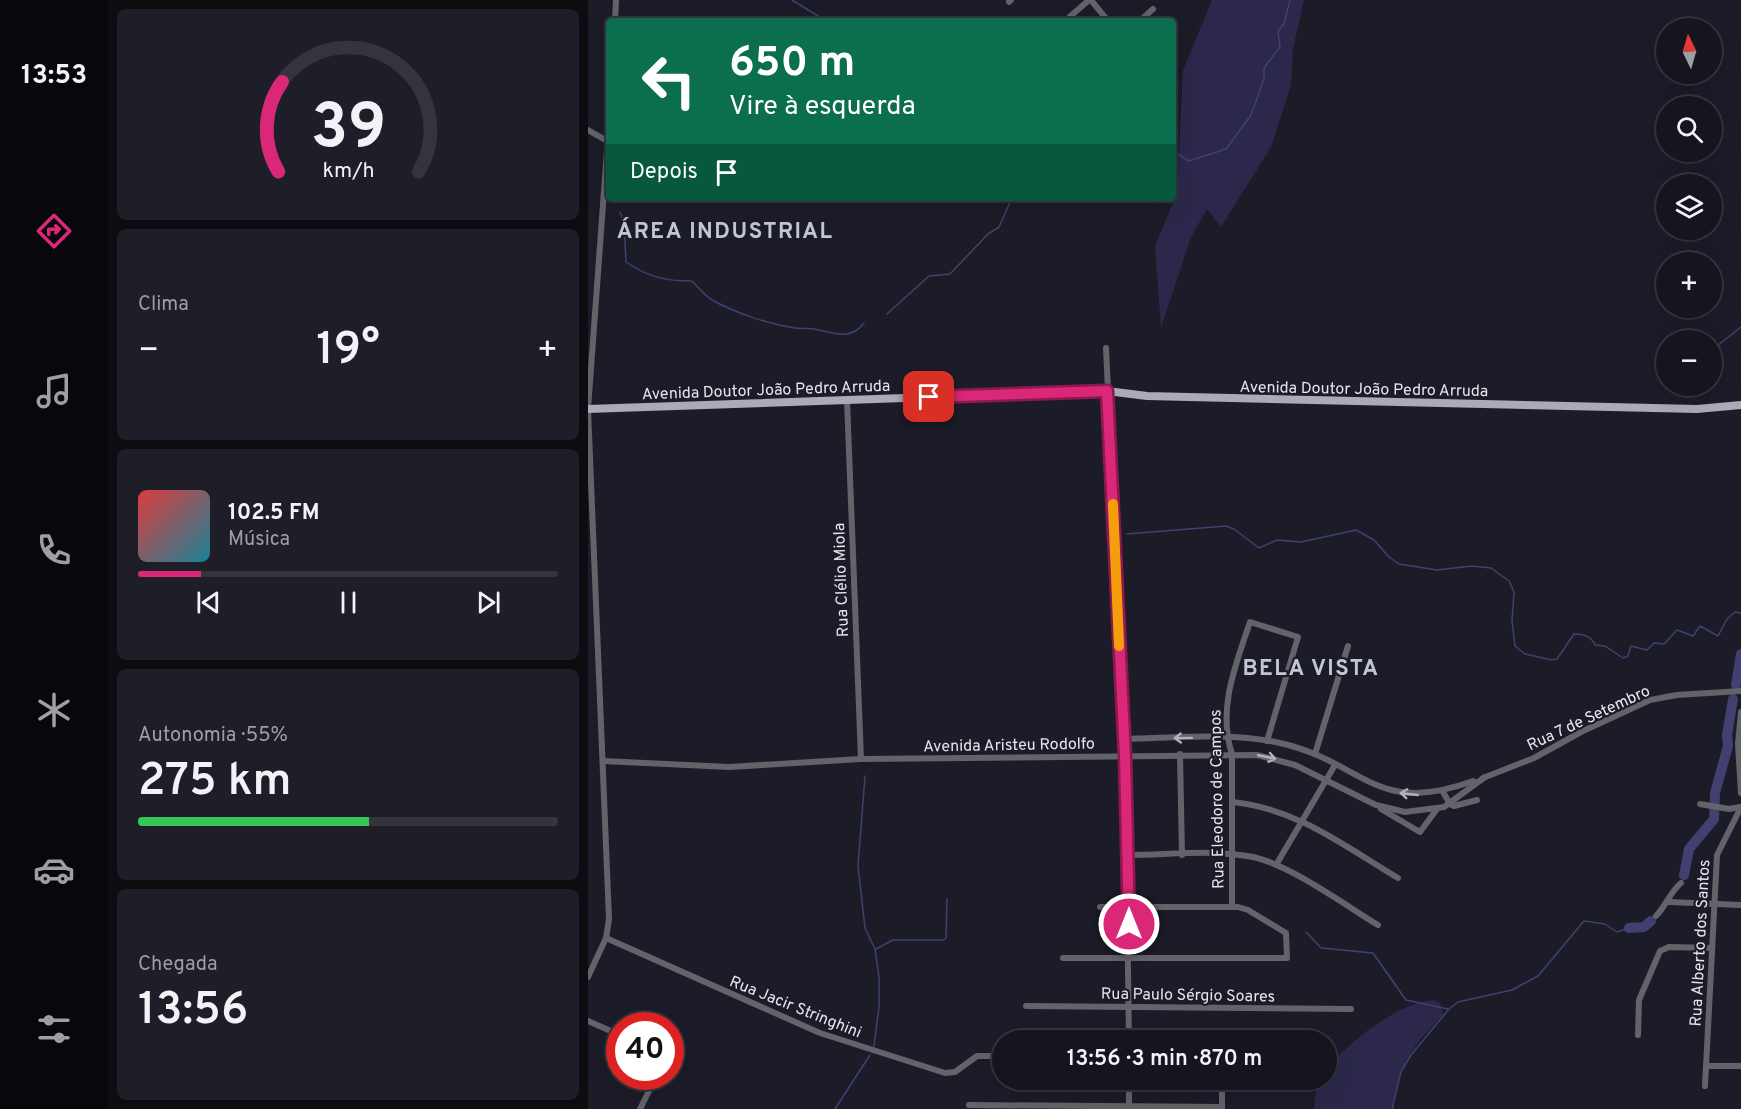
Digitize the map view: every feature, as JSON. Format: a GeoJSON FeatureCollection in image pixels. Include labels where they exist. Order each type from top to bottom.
{"type":"FeatureCollection","features":[{"type":"Feature","properties":{"kind":"main road","name":"Avenida Doutor João Pedro Arruda"},"geometry":{"type":"LineString","coordinates":[[588,409],[1088,392],[1103,395],[1107,391],[1120,398],[1147,396],[1709,409],[1741,405]]}},
{"type":"Feature","properties":{"kind":"street"},"geometry":{"type":"LineString","coordinates":[[615,18],[616,0]]}},
{"type":"Feature","properties":{"kind":"street"},"geometry":{"type":"LineString","coordinates":[[1069,18],[1090,0],[1105,18]]}},
{"type":"Feature","properties":{"kind":"street"},"geometry":{"type":"LineString","coordinates":[[1143,18],[1153,9]]}},
{"type":"Feature","properties":{"kind":"street"},"geometry":{"type":"LineString","coordinates":[[588,130],[606,141]]}},
{"type":"Feature","properties":{"kind":"street"},"geometry":{"type":"LineString","coordinates":[[588,977],[606,938],[609,919],[588,409],[606,169]]}},
{"type":"Feature","properties":{"kind":"street"},"geometry":{"type":"LineString","coordinates":[[1106,348],[1125,756],[1129,1030]]}},
{"type":"Feature","properties":{"kind":"street","name":"Rua Clélio Miola"},"geometry":{"type":"LineString","coordinates":[[847,400],[861,759]]}},
{"type":"Feature","properties":{"kind":"street","name":"Rua Eleodoro de Campos"},"geometry":{"type":"LineString","coordinates":[[1232,907],[1232,754],[1226,738],[1229,693],[1250,622],[1298,637],[1267,741]]}},
{"type":"Feature","properties":{"kind":"street"},"geometry":{"type":"LineString","coordinates":[[1315,754],[1348,646]]}},
{"type":"Feature","properties":{"kind":"street","name":"Rua 7 de Setembro"},"geometry":{"type":"LineString","coordinates":[[1485,777],[1534,758],[1581,732],[1650,700],[1677,695],[1741,691]]}},
{"type":"Feature","properties":{"kind":"street"},"geometry":{"type":"LineString","coordinates":[[1741,712],[1738,744],[1741,793]]}},
{"type":"Feature","properties":{"kind":"street"},"geometry":{"type":"LineString","coordinates":[[1124,739],[1226,738],[1267,741],[1315,754],[1387,790],[1419,795],[1443,792],[1485,777]]}},
{"type":"Feature","properties":{"kind":"street"},"geometry":{"type":"LineString","coordinates":[[1180,754],[1182,855]]}},
{"type":"Feature","properties":{"kind":"street","name":"Avenida Aristeu Rodolfo"},"geometry":{"type":"LineString","coordinates":[[603,761],[729,767],[861,759],[1232,754],[1283,760],[1327,778],[1368,801],[1399,811],[1437,809],[1450,804],[1485,777]]}},
{"type":"Feature","properties":{"kind":"street"},"geometry":{"type":"LineString","coordinates":[[1276,865],[1335,765]]}},
{"type":"Feature","properties":{"kind":"street"},"geometry":{"type":"LineString","coordinates":[[1443,792],[1450,804],[1457,807],[1477,800]]}},
{"type":"Feature","properties":{"kind":"street"},"geometry":{"type":"LineString","coordinates":[[1368,801],[1420,832],[1437,809]]}},
{"type":"Feature","properties":{"kind":"street"},"geometry":{"type":"LineString","coordinates":[[1232,802],[1272,808],[1302,821],[1398,878]]}},
{"type":"Feature","properties":{"kind":"street"},"geometry":{"type":"LineString","coordinates":[[1700,804],[1720,808],[1741,807]]}},
{"type":"Feature","properties":{"kind":"street","name":"Rua Alberto dos Santos"},"geometry":{"type":"LineString","coordinates":[[1704,1086],[1707,1066],[1711,948],[1718,850],[1741,807]]}},
{"type":"Feature","properties":{"kind":"street"},"geometry":{"type":"LineString","coordinates":[[1128,855],[1232,854],[1253,857],[1276,865],[1378,925]]}},
{"type":"Feature","properties":{"kind":"street"},"geometry":{"type":"LineString","coordinates":[[1656,916],[1669,902],[1672,890],[1681,883]]}},
{"type":"Feature","properties":{"kind":"street"},"geometry":{"type":"LineString","coordinates":[[1669,902],[1741,905]]}},
{"type":"Feature","properties":{"kind":"street"},"geometry":{"type":"LineString","coordinates":[[1063,958],[1286,959],[1286,933],[1248,910],[1232,907],[1100,907]]}},
{"type":"Feature","properties":{"kind":"street","name":"Rua Jacir Stringhini"},"geometry":{"type":"LineString","coordinates":[[606,938],[801,1025],[857,1046],[945,1073],[954,1072],[977,1056],[992,1056]]}},
{"type":"Feature","properties":{"kind":"street"},"geometry":{"type":"LineString","coordinates":[[1638,1035],[1639,1000],[1660,951],[1669,947],[1711,948]]}},
{"type":"Feature","properties":{"kind":"street","name":"Rua Paulo Sérgio Soares"},"geometry":{"type":"LineString","coordinates":[[1026,1006],[1351,1009]]}},
{"type":"Feature","properties":{"kind":"street"},"geometry":{"type":"LineString","coordinates":[[588,1021],[606,1029]]}},
{"type":"Feature","properties":{"kind":"street"},"geometry":{"type":"LineString","coordinates":[[1707,1066],[1741,1066]]}},
{"type":"Feature","properties":{"kind":"street"},"geometry":{"type":"LineString","coordinates":[[640,1109],[650,1090]]}},
{"type":"Feature","properties":{"kind":"street"},"geometry":{"type":"LineString","coordinates":[[1129,1090],[1129,1108]]}},
{"type":"Feature","properties":{"kind":"street"},"geometry":{"type":"LineString","coordinates":[[969,1105],[1222,1108],[1222,1090]]}},
{"type":"Feature","properties":{"kind":"shaded area"},"geometry":{"type":"Polygon","coordinates":[[[1212,0],[1304,0],[1293,48],[1291,85],[1271,147],[1221,227],[1207,209],[1191,237],[1161,328],[1155,246],[1174,201],[1176,201],[1183,70],[1212,0]]]}},
{"type":"Feature","properties":{"kind":"shaded area"},"geometry":{"type":"Polygon","coordinates":[[[1434,1000],[1441,1004],[1443,1015],[1423,1036],[1408,1057],[1399,1080],[1394,1109],[1314,1109],[1316,1090],[1337,1090],[1337,1058],[1346,1048],[1390,1016],[1420,1002],[1434,1000]]]}},
{"type":"Feature","properties":{"kind":"waterway"},"geometry":{"type":"LineString","coordinates":[[792,0],[821,18]]}},
{"type":"Feature","properties":{"kind":"waterway"},"geometry":{"type":"LineString","coordinates":[[1176,153],[1189,161],[1226,149],[1251,115],[1264,79],[1264,68],[1280,47],[1278,31],[1284,24],[1290,0]]}},
{"type":"Feature","properties":{"kind":"waterway"},"geometry":{"type":"LineString","coordinates":[[887,314],[929,276],[950,274],[988,234],[999,227],[1011,201]]}},
{"type":"Feature","properties":{"kind":"waterway"},"geometry":{"type":"LineString","coordinates":[[620,212],[624,222],[626,262],[649,275],[692,281],[712,300],[721,305],[774,324],[847,334],[859,329],[864,323]]}},
{"type":"Feature","properties":{"kind":"waterway"},"geometry":{"type":"LineString","coordinates":[[1722,342],[1741,327]]}},
{"type":"Feature","properties":{"kind":"waterway"},"geometry":{"type":"LineString","coordinates":[[1127,534],[1226,526],[1234,529],[1259,548],[1277,540],[1301,542],[1356,530],[1374,540],[1389,557],[1399,564],[1437,570],[1472,566],[1491,568],[1509,581],[1514,592],[1512,621],[1515,646],[1525,654],[1552,660],[1557,659],[1574,634],[1587,636],[1595,645],[1605,646],[1623,658],[1628,656],[1631,646],[1647,650],[1654,643],[1664,644],[1677,630],[1693,636],[1700,626],[1718,636],[1727,619],[1735,612],[1741,613]]}},
{"type":"Feature","properties":{"kind":"waterway"},"geometry":{"type":"LineString","coordinates":[[1736,685],[1741,654]]}},
{"type":"Feature","properties":{"kind":"waterway"},"geometry":{"type":"LineString","coordinates":[[1684,875],[1689,849],[1714,819],[1715,793],[1728,746],[1727,735],[1733,699]]}},
{"type":"Feature","properties":{"kind":"waterway"},"geometry":{"type":"LineString","coordinates":[[865,776],[858,866],[865,928],[875,949],[879,977],[879,1007],[874,1046]]}},
{"type":"Feature","properties":{"kind":"waterway"},"geometry":{"type":"LineString","coordinates":[[876,949],[893,940],[943,940],[946,938],[947,899]]}},
{"type":"Feature","properties":{"kind":"waterway"},"geometry":{"type":"LineString","coordinates":[[1392,1109],[1401,1072],[1411,1055],[1449,1009],[1458,1002],[1512,990],[1538,976],[1584,921],[1605,924],[1617,932],[1629,928]]}},
{"type":"Feature","properties":{"kind":"waterway"},"geometry":{"type":"LineString","coordinates":[[1629,928],[1644,927],[1651,921]]}},
{"type":"Feature","properties":{"kind":"waterway"},"geometry":{"type":"LineString","coordinates":[[1306,932],[1321,948],[1373,953],[1406,1000],[1448,1009]]}},
{"type":"Feature","properties":{"kind":"waterway"},"geometry":{"type":"LineString","coordinates":[[835,1109],[870,1055]]}},
{"type":"Feature","properties":{"kind":"slow traffic"},"geometry":{"type":"LineString","coordinates":[[1113,504],[1119,646]]}},
{"type":"Feature","properties":{"kind":"district","name":"ÁREA INDUSTRIAL"},"geometry":{"type":"Point","coordinates":[725,230]}},
{"type":"Feature","properties":{"kind":"district","name":"BELA VISTA"},"geometry":{"type":"Point","coordinates":[1311,667]}},
{"type":"Feature","properties":{"kind":"route"},"geometry":{"type":"LineString","coordinates":[[929,397],[1107,391],[1125,756],[1129,924]]}}]}
